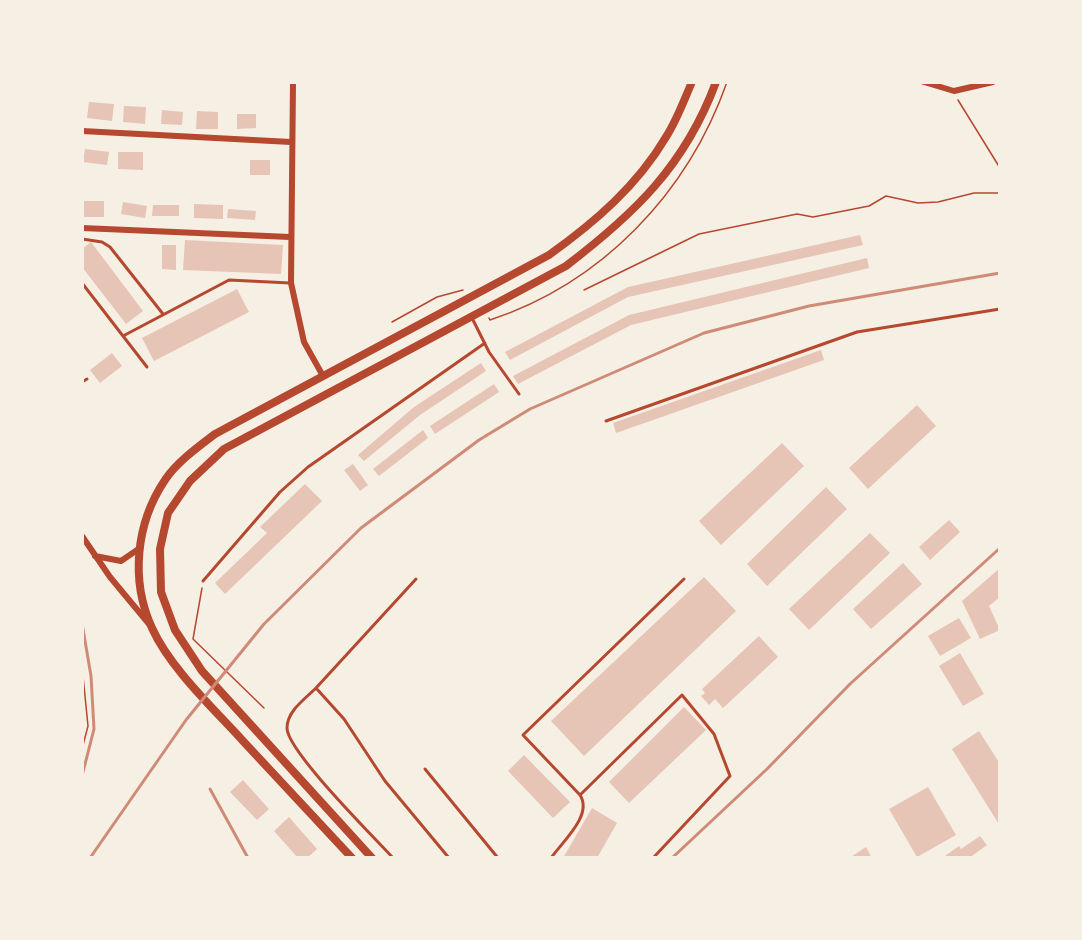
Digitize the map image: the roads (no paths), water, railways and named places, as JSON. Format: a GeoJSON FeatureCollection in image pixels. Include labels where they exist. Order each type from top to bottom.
{"type":"FeatureCollection","features":[{"type":"Feature","properties":{"kind":"main road"},"geometry":{"type":"LineString","coordinates":[[352,858],[198,692],[152,628],[141,597],[138,558],[151,504],[166,478],[194,450],[216,434],[549,255],[587,228],[634,183],[667,136],[692,82]]}},
{"type":"Feature","properties":{"kind":"main road"},"geometry":{"type":"LineString","coordinates":[[372,858],[201,671],[175,630],[160,592],[160,549],[168,513],[190,481],[224,449],[566,266],[617,227],[659,184],[687,143],[716,82]]}},
{"type":"Feature","properties":{"kind":"street"},"geometry":{"type":"LineString","coordinates":[[293,82],[291,283],[304,342],[323,376]]}},
{"type":"Feature","properties":{"kind":"street"},"geometry":{"type":"LineString","coordinates":[[924,82],[954,91],[993,82]]}},
{"type":"Feature","properties":{"kind":"street"},"geometry":{"type":"LineString","coordinates":[[82,131],[291,142]]}},
{"type":"Feature","properties":{"kind":"street"},"geometry":{"type":"LineString","coordinates":[[82,228],[290,237]]}},
{"type":"Feature","properties":{"kind":"street"},"geometry":{"type":"LineString","coordinates":[[82,536],[94,556],[152,628]]}},
{"type":"Feature","properties":{"kind":"street"},"geometry":{"type":"LineString","coordinates":[[94,556],[121,561],[140,548]]}},
{"type":"Feature","properties":{"kind":"lane"},"geometry":{"type":"LineString","coordinates":[[82,239],[102,242],[110,247],[163,314]]}},
{"type":"Feature","properties":{"kind":"lane"},"geometry":{"type":"LineString","coordinates":[[123,336],[229,280],[291,283]]}},
{"type":"Feature","properties":{"kind":"lane"},"geometry":{"type":"LineString","coordinates":[[82,283],[147,367]]}},
{"type":"Feature","properties":{"kind":"lane"},"geometry":{"type":"LineString","coordinates":[[606,421],[857,332],[999,309]]}},
{"type":"Feature","properties":{"kind":"lane"},"geometry":{"type":"LineString","coordinates":[[471,316],[485,343],[519,394]]}},
{"type":"Feature","properties":{"kind":"lane"},"geometry":{"type":"LineString","coordinates":[[203,581],[280,492],[308,467],[485,343]]}},
{"type":"Feature","properties":{"kind":"lane"},"geometry":{"type":"LineString","coordinates":[[82,382],[87,379]]}},
{"type":"Feature","properties":{"kind":"lane"},"geometry":{"type":"LineString","coordinates":[[393,858],[314,771],[290,739],[287,727],[293,711],[416,579]]}},
{"type":"Feature","properties":{"kind":"lane"},"geometry":{"type":"LineString","coordinates":[[551,858],[583,815],[584,805],[580,795],[523,735],[684,579]]}},
{"type":"Feature","properties":{"kind":"lane"},"geometry":{"type":"LineString","coordinates":[[316,688],[345,719],[385,781],[449,858]]}},
{"type":"Feature","properties":{"kind":"lane"},"geometry":{"type":"LineString","coordinates":[[580,795],[682,695],[714,734],[730,776],[653,858]]}},
{"type":"Feature","properties":{"kind":"lane"},"geometry":{"type":"LineString","coordinates":[[425,769],[498,858]]}},
{"type":"Feature","properties":{"kind":"railway"},"geometry":{"type":"LineString","coordinates":[[90,858],[186,720],[264,624],[361,528],[479,440],[530,409],[704,333],[809,306],[1000,273]]}},
{"type":"Feature","properties":{"kind":"railway"},"geometry":{"type":"LineString","coordinates":[[672,858],[767,769],[850,684],[1000,548]]}},
{"type":"Feature","properties":{"kind":"railway"},"geometry":{"type":"LineString","coordinates":[[82,623],[91,676],[94,729],[82,776]]}},
{"type":"Feature","properties":{"kind":"railway"},"geometry":{"type":"LineString","coordinates":[[210,789],[248,858]]}}]}
